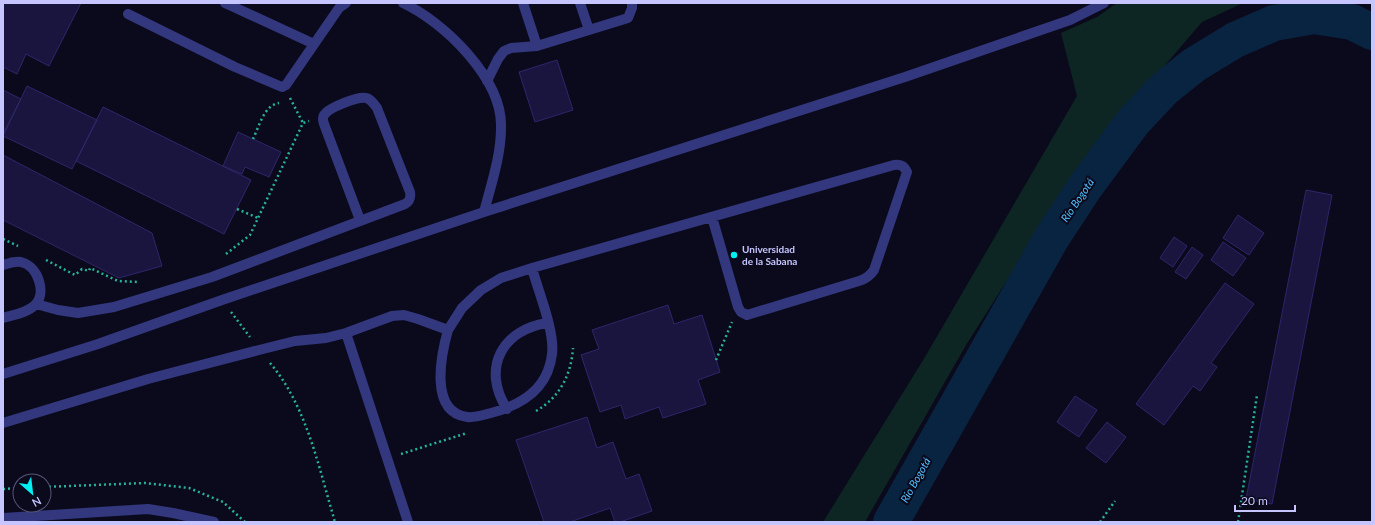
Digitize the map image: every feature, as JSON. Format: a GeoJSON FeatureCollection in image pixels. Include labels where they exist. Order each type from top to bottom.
{"type":"FeatureCollection","features":[{"type":"Feature","properties":{"kind":"lane"},"geometry":{"type":"LineString","coordinates":[[225,3],[314,44]]}},
{"type":"Feature","properties":{"kind":"lane"},"geometry":{"type":"LineString","coordinates":[[128,14],[235,67],[280,87],[287,84],[339,8],[346,3]]}},
{"type":"Feature","properties":{"kind":"lane"},"geometry":{"type":"LineString","coordinates":[[403,3],[429,18],[456,41],[479,68],[498,104],[502,128],[495,169],[484,212]]}},
{"type":"Feature","properties":{"kind":"lane"},"geometry":{"type":"LineString","coordinates":[[523,3],[536,46]]}},
{"type":"Feature","properties":{"kind":"lane"},"geometry":{"type":"LineString","coordinates":[[580,3],[589,30]]}},
{"type":"Feature","properties":{"kind":"lane"},"geometry":{"type":"LineString","coordinates":[[487,81],[504,52],[511,48],[536,46],[628,18],[632,8],[632,3]]}},
{"type":"Feature","properties":{"kind":"lane"},"geometry":{"type":"LineString","coordinates":[[3,374],[98,344],[222,300],[484,212],[912,74],[1070,20],[1104,3]]}},
{"type":"Feature","properties":{"kind":"lane"},"geometry":{"type":"LineString","coordinates":[[36,304],[58,310],[78,313],[114,307],[212,277],[405,204],[409,201],[410,192],[377,108],[373,102],[366,98],[358,98],[330,110],[325,113],[323,118],[360,220]]}},
{"type":"Feature","properties":{"kind":"lane"},"geometry":{"type":"LineString","coordinates":[[532,268],[552,338],[550,365],[543,380],[534,392],[522,402],[507,409],[468,418],[458,415],[450,409],[445,402],[441,382],[443,348],[448,330],[462,308],[481,290],[501,278],[532,268],[894,165],[899,164],[904,167],[907,172],[874,270],[866,279],[747,315],[741,312],[738,307],[712,217]]}},
{"type":"Feature","properties":{"kind":"lane"},"geometry":{"type":"LineString","coordinates":[[3,265],[23,262],[30,266],[36,272],[41,287],[40,295],[36,304],[31,309],[3,318]]}},
{"type":"Feature","properties":{"kind":"lane"},"geometry":{"type":"LineString","coordinates":[[3,423],[148,379],[295,341],[326,338],[346,333],[392,316],[418,318],[448,330]]}},
{"type":"Feature","properties":{"kind":"lane"},"geometry":{"type":"LineString","coordinates":[[507,409],[500,398],[496,386],[495,372],[498,360],[504,348],[512,338],[523,330],[535,325],[548,323]]}},
{"type":"Feature","properties":{"kind":"lane"},"geometry":{"type":"LineString","coordinates":[[346,333],[408,522]]}},
{"type":"Feature","properties":{"kind":"lane"},"geometry":{"type":"LineString","coordinates":[[3,518],[20,519],[148,509],[214,522]]}},
{"type":"Feature","properties":{"kind":"path"},"geometry":{"type":"LineString","coordinates":[[284,86],[303,123]]}},
{"type":"Feature","properties":{"kind":"path"},"geometry":{"type":"LineString","coordinates":[[253,139],[270,107],[276,104],[292,101]]}},
{"type":"Feature","properties":{"kind":"path"},"geometry":{"type":"LineString","coordinates":[[303,123],[323,118]]}},
{"type":"Feature","properties":{"kind":"path"},"geometry":{"type":"LineString","coordinates":[[222,257],[250,235],[303,123]]}},
{"type":"Feature","properties":{"kind":"path"},"geometry":{"type":"LineString","coordinates":[[237,209],[258,218]]}},
{"type":"Feature","properties":{"kind":"path"},"geometry":{"type":"LineString","coordinates":[[3,239],[22,249]]}},
{"type":"Feature","properties":{"kind":"path"},"geometry":{"type":"LineString","coordinates":[[42,258],[74,275],[82,269],[89,271],[90,268],[118,281],[144,282]]}},
{"type":"Feature","properties":{"kind":"path"},"geometry":{"type":"LineString","coordinates":[[222,300],[259,350],[276,370],[293,396],[309,436],[335,522]]}},
{"type":"Feature","properties":{"kind":"path"},"geometry":{"type":"LineString","coordinates":[[716,360],[738,307]]}},
{"type":"Feature","properties":{"kind":"path"},"geometry":{"type":"LineString","coordinates":[[1238,522],[1257,395]]}},
{"type":"Feature","properties":{"kind":"path"},"geometry":{"type":"LineString","coordinates":[[52,487],[145,483],[189,488],[223,502],[244,522]]}},
{"type":"Feature","properties":{"kind":"path"},"geometry":{"type":"LineString","coordinates":[[1100,522],[1115,501]]}},
{"type":"Feature","properties":{"kind":"green space"},"geometry":{"type":"Polygon","coordinates":[[[1117,3],[1243,3],[1202,22],[1083,161],[966,345],[865,522],[823,522],[925,357],[1077,96],[1061,33],[1097,17],[1117,3]]]}},
{"type":"Feature","properties":{"kind":"building"},"geometry":{"type":"Polygon","coordinates":[[[3,3],[81,3],[49,66],[26,54],[17,74],[3,67],[3,3]]]}},
{"type":"Feature","properties":{"kind":"building"},"geometry":{"type":"Polygon","coordinates":[[[557,60],[573,110],[535,122],[519,72],[557,60]]]}},
{"type":"Feature","properties":{"kind":"building"},"geometry":{"type":"Polygon","coordinates":[[[27,86],[97,120],[72,169],[3,136],[27,86]]]}},
{"type":"Feature","properties":{"kind":"building"},"geometry":{"type":"Polygon","coordinates":[[[3,90],[21,99],[3,134],[3,90]]]}},
{"type":"Feature","properties":{"kind":"building"},"geometry":{"type":"Polygon","coordinates":[[[103,107],[251,180],[224,234],[76,161],[103,107]]]}},
{"type":"Feature","properties":{"kind":"building"},"geometry":{"type":"Polygon","coordinates":[[[238,132],[281,152],[269,177],[245,167],[242,174],[223,166],[238,132]]]}},
{"type":"Feature","properties":{"kind":"building"},"geometry":{"type":"Polygon","coordinates":[[[3,155],[152,233],[162,266],[119,278],[3,220],[3,155]]]}},
{"type":"Feature","properties":{"kind":"building"},"geometry":{"type":"Polygon","coordinates":[[[1306,190],[1332,195],[1272,504],[1246,499],[1306,190]]]}},
{"type":"Feature","properties":{"kind":"building"},"geometry":{"type":"Polygon","coordinates":[[[1238,215],[1264,233],[1249,255],[1223,238],[1238,215]]]}},
{"type":"Feature","properties":{"kind":"building"},"geometry":{"type":"Polygon","coordinates":[[[1174,237],[1187,246],[1173,267],[1160,258],[1174,237]]]}},
{"type":"Feature","properties":{"kind":"building"},"geometry":{"type":"Polygon","coordinates":[[[1223,242],[1246,258],[1233,276],[1211,260],[1223,242]]]}},
{"type":"Feature","properties":{"kind":"building"},"geometry":{"type":"Polygon","coordinates":[[[1192,247],[1203,255],[1186,279],[1175,272],[1192,247]]]}},
{"type":"Feature","properties":{"kind":"building"},"geometry":{"type":"Polygon","coordinates":[[[1225,283],[1254,304],[1211,363],[1217,367],[1200,391],[1193,386],[1164,425],[1136,404],[1225,283]]]}},
{"type":"Feature","properties":{"kind":"building"},"geometry":{"type":"Polygon","coordinates":[[[668,305],[674,324],[702,315],[720,372],[698,380],[706,404],[663,418],[659,407],[625,419],[621,405],[600,412],[581,355],[599,349],[592,330],[668,305]]]}},
{"type":"Feature","properties":{"kind":"building"},"geometry":{"type":"Polygon","coordinates":[[[1075,396],[1097,410],[1079,437],[1057,422],[1075,396]]]}},
{"type":"Feature","properties":{"kind":"building"},"geometry":{"type":"Polygon","coordinates":[[[587,417],[597,448],[613,442],[626,479],[639,474],[652,511],[620,522],[615,522],[610,508],[570,522],[544,522],[516,440],[587,417]]]}},
{"type":"Feature","properties":{"kind":"building"},"geometry":{"type":"Polygon","coordinates":[[[1107,422],[1126,437],[1106,463],[1086,448],[1107,422]]]}},
{"type":"Feature","properties":{"kind":"waterway","name":"Río Bogotá"},"geometry":{"type":"LineString","coordinates":[[891,522],[1051,239],[1085,187],[1133,122],[1164,89],[1194,65],[1235,40],[1274,23],[1314,16],[1352,22],[1372,32]]}},
{"type":"Feature","properties":{"kind":"place","name":"Universidad de la Sabana"},"geometry":{"type":"Point","coordinates":[734,255]}}]}
